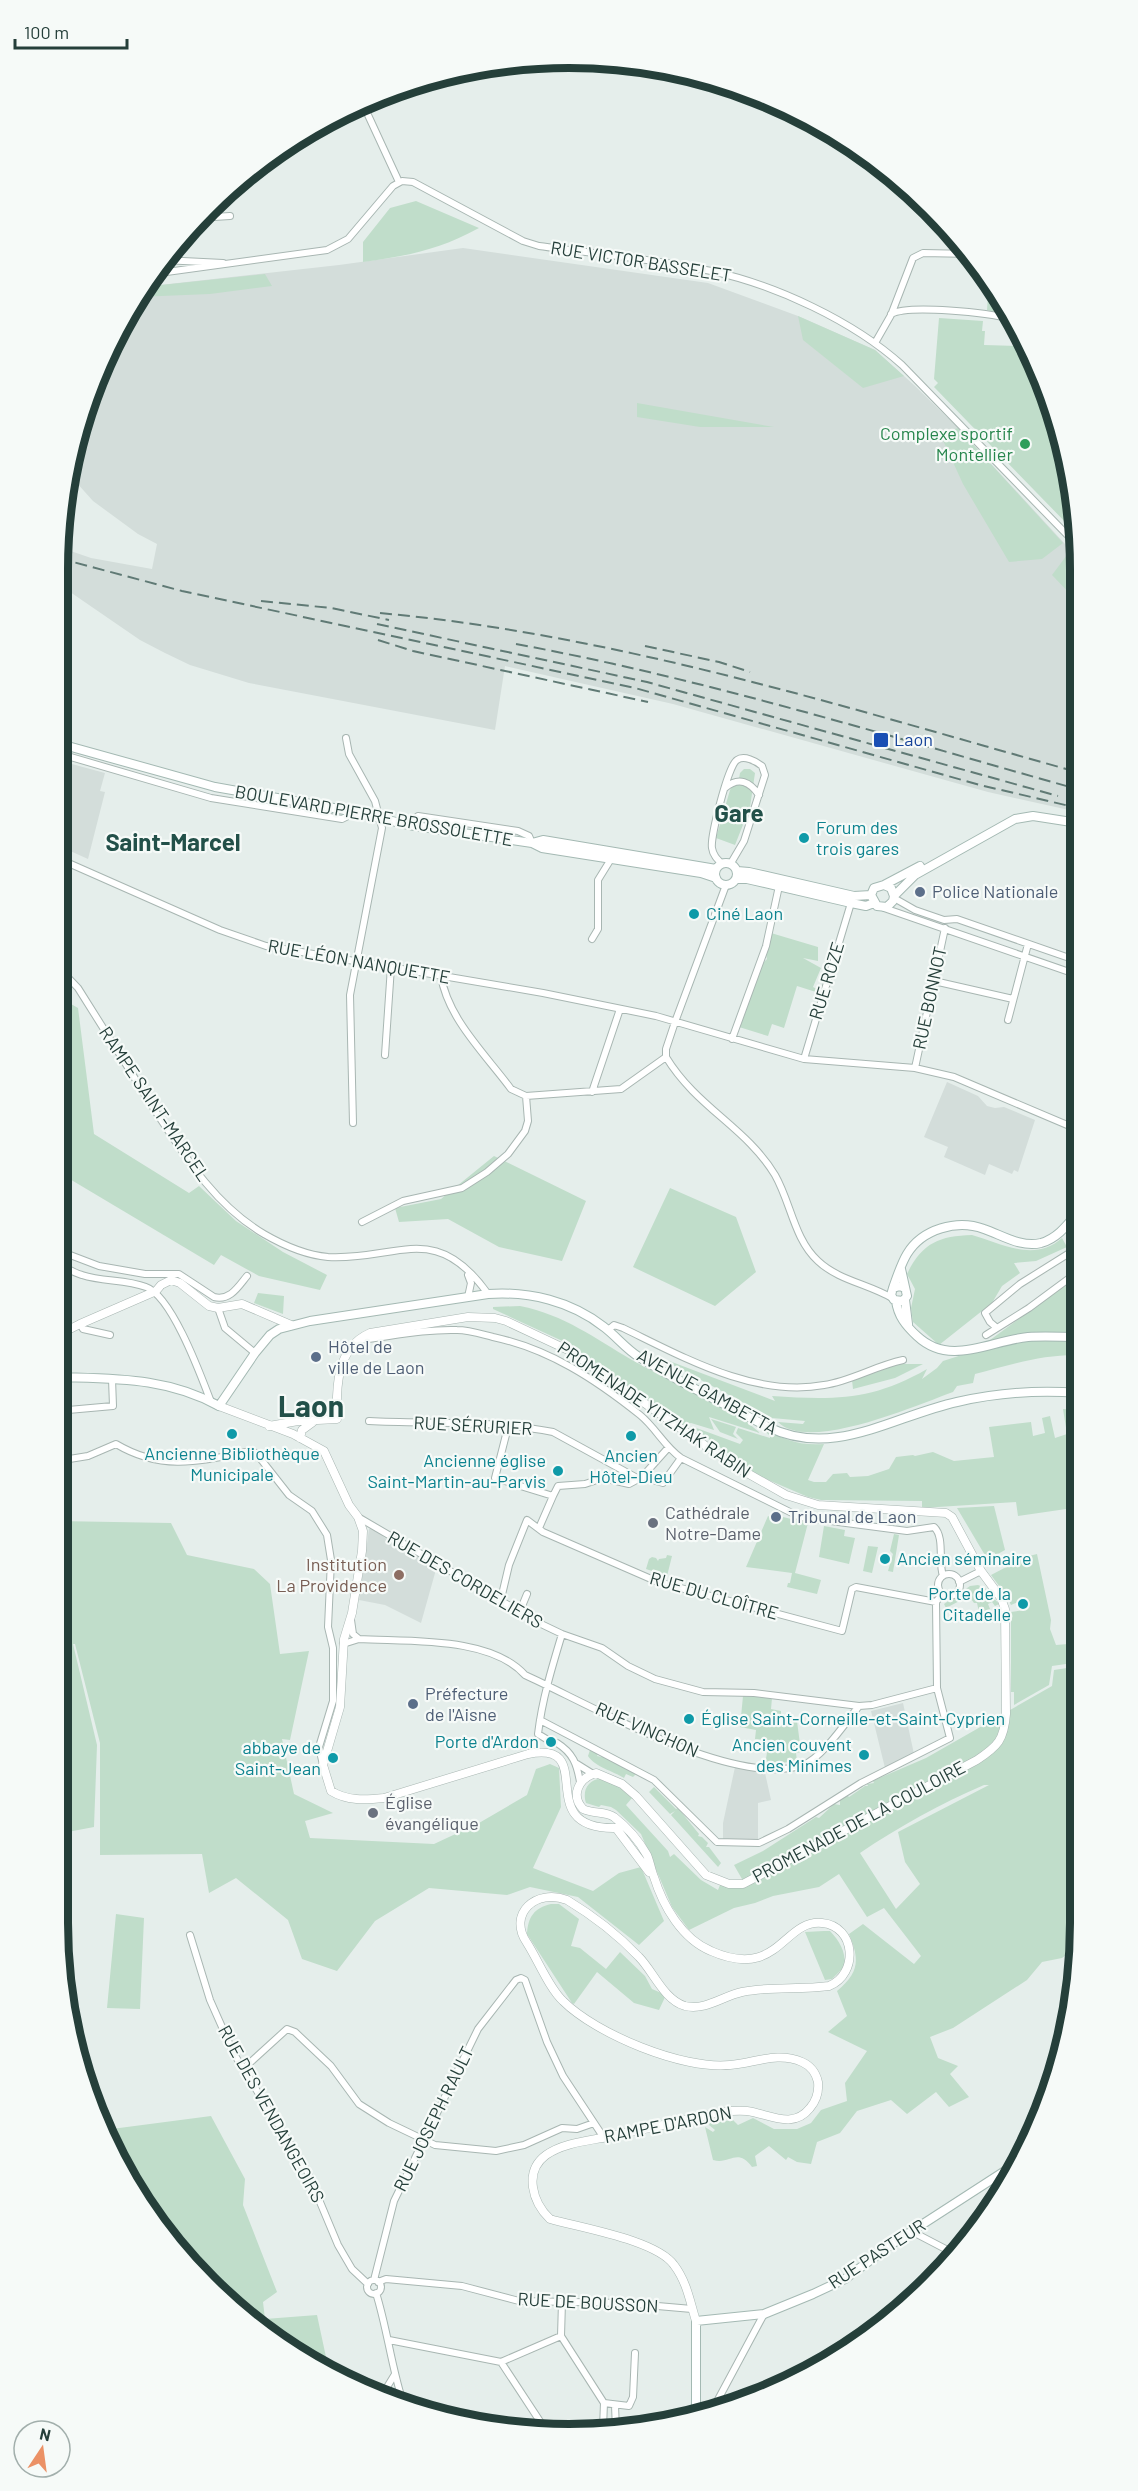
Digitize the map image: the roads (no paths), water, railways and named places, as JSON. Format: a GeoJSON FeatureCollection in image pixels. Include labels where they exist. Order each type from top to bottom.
{"type":"FeatureCollection","features":[{"type":"Feature","properties":{"kind":"main road","name":"BOULEVARD PIERRE BROSSOLETTE"},"geometry":{"type":"LineString","coordinates":[[68,746],[215,787],[356,812],[408,825],[532,843],[542,848],[701,873],[721,869]]}},
{"type":"Feature","properties":{"kind":"main road"},"geometry":{"type":"LineString","coordinates":[[721,869],[726,885],[732,883],[737,875],[749,872],[873,899],[884,907],[891,904],[894,897],[915,875],[977,839],[1021,817],[1033,816],[1070,822]]}},
{"type":"Feature","properties":{"kind":"main road"},"geometry":{"type":"LineString","coordinates":[[532,843],[543,840],[721,869],[747,879],[866,906],[873,899],[874,888],[884,885],[954,847],[977,839]]}},
{"type":"Feature","properties":{"kind":"main road"},"geometry":{"type":"LineString","coordinates":[[884,885],[891,888],[894,897]]}},
{"type":"Feature","properties":{"kind":"main road"},"geometry":{"type":"LineString","coordinates":[[1070,1220],[1056,1235],[1038,1243],[1018,1242],[975,1226],[957,1225],[940,1228],[913,1245],[904,1259],[896,1295],[898,1314],[908,1328],[931,1346],[951,1352],[1029,1337],[1070,1337]]}},
{"type":"Feature","properties":{"kind":"main road"},"geometry":{"type":"LineString","coordinates":[[896,1295],[900,1286],[905,1288],[901,1269]]}},
{"type":"Feature","properties":{"kind":"main road","name":"AVENUE GAMBETTA"},"geometry":{"type":"LineString","coordinates":[[291,1325],[488,1294],[517,1293],[540,1296],[578,1312],[608,1329],[637,1356],[768,1427],[805,1440],[851,1435],[967,1400],[1070,1393]]}},
{"type":"Feature","properties":{"kind":"main road"},"geometry":{"type":"LineString","coordinates":[[68,1377],[162,1383],[215,1404],[270,1335],[291,1325]]}},
{"type":"Feature","properties":{"kind":"main road","name":"RUE PASTEUR"},"geometry":{"type":"LineString","coordinates":[[696,2321],[764,2314],[845,2278],[911,2231],[1004,2172]]}},
{"type":"Feature","properties":{"kind":"main road"},"geometry":{"type":"LineString","coordinates":[[696,2321],[696,2407]]}},
{"type":"Feature","properties":{"kind":"street"},"geometry":{"type":"LineString","coordinates":[[165,272],[327,250],[348,238],[390,189],[399,182],[366,111]]}},
{"type":"Feature","properties":{"kind":"street","name":"RUE VICTOR BASSELET"},"geometry":{"type":"LineString","coordinates":[[399,182],[408,181],[421,186],[515,238],[531,244],[711,271],[750,282],[810,307],[875,343],[917,380],[1069,537]]}},
{"type":"Feature","properties":{"kind":"street"},"geometry":{"type":"LineString","coordinates":[[211,217],[230,216]]}},
{"type":"Feature","properties":{"kind":"street"},"geometry":{"type":"LineString","coordinates":[[875,343],[891,315],[910,263],[917,255],[935,252],[958,253]]}},
{"type":"Feature","properties":{"kind":"street"},"geometry":{"type":"LineString","coordinates":[[174,260],[233,264]]}},
{"type":"Feature","properties":{"kind":"street"},"geometry":{"type":"LineString","coordinates":[[891,315],[905,310],[990,314],[1002,317]]}},
{"type":"Feature","properties":{"kind":"street"},"geometry":{"type":"LineString","coordinates":[[346,738],[349,754],[375,801],[382,828],[350,995],[353,1123]]}},
{"type":"Feature","properties":{"kind":"street"},"geometry":{"type":"LineString","coordinates":[[68,756],[211,798],[342,819],[356,812]]}},
{"type":"Feature","properties":{"kind":"street"},"geometry":{"type":"LineString","coordinates":[[738,759],[758,762],[765,770],[744,841],[721,869],[713,854],[711,843],[725,788],[734,762],[738,759]]}},
{"type":"Feature","properties":{"kind":"street"},"geometry":{"type":"LineString","coordinates":[[725,788],[734,782],[745,782],[752,785],[759,795]]}},
{"type":"Feature","properties":{"kind":"street"},"geometry":{"type":"LineString","coordinates":[[592,939],[598,929],[598,880],[611,859]]}},
{"type":"Feature","properties":{"kind":"street","name":"RUE LÉON NANQUETTE"},"geometry":{"type":"LineString","coordinates":[[68,863],[238,938],[266,946],[620,1009],[675,1022],[804,1059],[915,1068],[954,1077],[1070,1127]]}},
{"type":"Feature","properties":{"kind":"street"},"geometry":{"type":"LineString","coordinates":[[726,885],[675,1022],[666,1049],[666,1057],[691,1092],[740,1133],[765,1160],[779,1182],[802,1239],[812,1255],[834,1272],[896,1295]]}},
{"type":"Feature","properties":{"kind":"street"},"geometry":{"type":"LineString","coordinates":[[732,1038],[766,946],[779,886]]}},
{"type":"Feature","properties":{"kind":"street"},"geometry":{"type":"LineString","coordinates":[[894,897],[915,910],[944,920],[957,919],[1070,958]]}},
{"type":"Feature","properties":{"kind":"street","name":"RUE ROZE"},"geometry":{"type":"LineString","coordinates":[[804,1059],[850,903]]}},
{"type":"Feature","properties":{"kind":"street"},"geometry":{"type":"LineString","coordinates":[[884,907],[1070,972]]}},
{"type":"Feature","properties":{"kind":"street","name":"RUE BONNOT"},"geometry":{"type":"LineString","coordinates":[[915,1068],[945,928]]}},
{"type":"Feature","properties":{"kind":"street"},"geometry":{"type":"LineString","coordinates":[[1008,1020],[1028,944]]}},
{"type":"Feature","properties":{"kind":"street"},"geometry":{"type":"LineString","coordinates":[[385,1054],[391,967]]}},
{"type":"Feature","properties":{"kind":"street"},"geometry":{"type":"LineString","coordinates":[[441,976],[444,991],[453,1010],[511,1089],[526,1096],[592,1092],[626,1087],[666,1057]]}},
{"type":"Feature","properties":{"kind":"street","name":"RAMPE SAINT-MARCEL"},"geometry":{"type":"LineString","coordinates":[[68,978],[78,988],[195,1170],[221,1200],[253,1227],[282,1244],[310,1254],[345,1257],[426,1248],[447,1255],[465,1269],[488,1294]]}},
{"type":"Feature","properties":{"kind":"street"},"geometry":{"type":"LineString","coordinates":[[934,981],[1013,999]]}},
{"type":"Feature","properties":{"kind":"street"},"geometry":{"type":"LineString","coordinates":[[592,1092],[620,1009]]}},
{"type":"Feature","properties":{"kind":"street"},"geometry":{"type":"LineString","coordinates":[[362,1222],[403,1201],[462,1188],[488,1172],[508,1154],[525,1131],[528,1121],[526,1096]]}},
{"type":"Feature","properties":{"kind":"street"},"geometry":{"type":"LineString","coordinates":[[997,1328],[985,1313],[1020,1284],[1070,1253]]}},
{"type":"Feature","properties":{"kind":"street"},"geometry":{"type":"LineString","coordinates":[[68,1254],[99,1266],[145,1274],[179,1274],[214,1297],[220,1298],[231,1295],[248,1276]]}},
{"type":"Feature","properties":{"kind":"street"},"geometry":{"type":"LineString","coordinates":[[68,1268],[81,1275],[128,1282],[156,1291],[175,1320],[215,1404],[300,1438],[324,1451],[349,1505],[358,1517],[363,1531],[362,1551],[352,1613],[343,1644],[340,1707],[323,1765]]}},
{"type":"Feature","properties":{"kind":"street"},"geometry":{"type":"LineString","coordinates":[[465,1269],[471,1283],[468,1297]]}},
{"type":"Feature","properties":{"kind":"street"},"geometry":{"type":"LineString","coordinates":[[986,1335],[1070,1277]]}},
{"type":"Feature","properties":{"kind":"street"},"geometry":{"type":"LineString","coordinates":[[68,1327],[156,1291],[168,1281],[175,1280],[206,1304],[218,1308],[242,1305],[291,1325]]}},
{"type":"Feature","properties":{"kind":"street"},"geometry":{"type":"LineString","coordinates":[[218,1308],[225,1328],[255,1353]]}},
{"type":"Feature","properties":{"kind":"street","name":"PROMENADE YITZHAK RABIN"},"geometry":{"type":"LineString","coordinates":[[358,1340],[370,1332],[468,1317],[495,1318],[506,1321],[576,1355],[733,1465],[786,1495],[818,1505],[946,1513],[952,1517],[981,1571]]}},
{"type":"Feature","properties":{"kind":"street"},"geometry":{"type":"LineString","coordinates":[[80,1324],[83,1329],[110,1335]]}},
{"type":"Feature","properties":{"kind":"street"},"geometry":{"type":"LineString","coordinates":[[608,1329],[614,1325],[623,1328],[712,1368],[777,1386],[801,1388],[826,1385],[903,1360]]}},
{"type":"Feature","properties":{"kind":"street"},"geometry":{"type":"LineString","coordinates":[[269,1426],[337,1419],[339,1371],[348,1352],[358,1340],[458,1330],[523,1344],[552,1356],[583,1373],[645,1419],[668,1448],[681,1458],[800,1517],[907,1531],[934,1527],[938,1531],[939,1567],[943,1576]]}},
{"type":"Feature","properties":{"kind":"street"},"geometry":{"type":"LineString","coordinates":[[68,1410],[112,1406],[112,1379]]}},
{"type":"Feature","properties":{"kind":"street"},"geometry":{"type":"LineString","coordinates":[[300,1438],[302,1430],[314,1421]]}},
{"type":"Feature","properties":{"kind":"street","name":"RUE SÉRURIER"},"geometry":{"type":"LineString","coordinates":[[369,1421],[508,1427],[553,1432],[639,1477]]}},
{"type":"Feature","properties":{"kind":"street"},"geometry":{"type":"LineString","coordinates":[[508,1427],[495,1478],[553,1496]]}},
{"type":"Feature","properties":{"kind":"street"},"geometry":{"type":"LineString","coordinates":[[68,1459],[88,1456],[116,1444],[128,1451],[166,1462],[191,1463],[251,1451],[256,1454],[289,1495],[312,1511],[327,1535],[331,1560],[328,1627],[333,1648],[333,1701],[319,1747],[331,1791],[337,1795],[360,1800],[396,1795],[528,1754],[547,1752],[561,1760],[565,1768],[567,1797],[570,1809],[576,1817],[586,1823],[617,1825]]}},
{"type":"Feature","properties":{"kind":"street"},"geometry":{"type":"LineString","coordinates":[[539,1528],[558,1486],[585,1484],[606,1478],[629,1484],[668,1448]]}},
{"type":"Feature","properties":{"kind":"street"},"geometry":{"type":"LineString","coordinates":[[639,1477],[663,1483],[681,1458]]}},
{"type":"Feature","properties":{"kind":"street","name":"RUE DES CORDELIERS"},"geometry":{"type":"LineString","coordinates":[[358,1517],[562,1634],[603,1648],[628,1666],[655,1679],[703,1692],[754,1693],[859,1706]]}},
{"type":"Feature","properties":{"kind":"street","name":"RUE DU CLOÎTRE"},"geometry":{"type":"LineString","coordinates":[[501,1599],[509,1565],[527,1520],[572,1545],[658,1582],[842,1631],[852,1589],[856,1587],[936,1602]]}},
{"type":"Feature","properties":{"kind":"street"},"geometry":{"type":"LineString","coordinates":[[959,1582],[981,1571]]}},
{"type":"Feature","properties":{"kind":"street","name":"PROMENADE DE LA COULOIRE"},"geometry":{"type":"LineString","coordinates":[[593,1774],[604,1775],[622,1784],[636,1796],[706,1875],[729,1884],[743,1884],[977,1760],[997,1746],[1004,1730],[1006,1714],[1004,1603],[981,1571]]}},
{"type":"Feature","properties":{"kind":"street"},"geometry":{"type":"LineString","coordinates":[[952,1575],[959,1582],[959,1589],[955,1594],[948,1596],[942,1594],[938,1584],[943,1576],[952,1575]]}},
{"type":"Feature","properties":{"kind":"street"},"geometry":{"type":"LineString","coordinates":[[520,1611],[527,1594]]}},
{"type":"Feature","properties":{"kind":"street"},"geometry":{"type":"LineString","coordinates":[[540,1720],[654,1780],[668,1790],[717,1842],[759,1843],[788,1829],[861,1783],[950,1738],[937,1688],[936,1602],[942,1594]]}},
{"type":"Feature","properties":{"kind":"street"},"geometry":{"type":"LineString","coordinates":[[352,1613],[352,1634],[359,1640]]}},
{"type":"Feature","properties":{"kind":"street"},"geometry":{"type":"LineString","coordinates":[[548,1740],[538,1734],[547,1685],[562,1634]]}},
{"type":"Feature","properties":{"kind":"street","name":"RUE VINCHON"},"geometry":{"type":"LineString","coordinates":[[343,1644],[359,1640],[470,1647],[516,1665],[525,1675],[684,1750],[759,1768],[788,1768],[804,1765],[815,1758],[859,1706]]}},
{"type":"Feature","properties":{"kind":"street"},"geometry":{"type":"LineString","coordinates":[[859,1706],[873,1705],[937,1688]]}},
{"type":"Feature","properties":{"kind":"street"},"geometry":{"type":"LineString","coordinates":[[557,1743],[569,1751],[577,1764],[580,1782],[577,1798],[583,1809],[609,1815],[617,1825]]}},
{"type":"Feature","properties":{"kind":"street"},"geometry":{"type":"LineString","coordinates":[[577,1764],[593,1774],[580,1782]]}},
{"type":"Feature","properties":{"kind":"street","name":"RAMPE D'ARDON"},"geometry":{"type":"LineString","coordinates":[[617,1825],[654,1878],[676,1922],[687,1935],[709,1950],[740,1959],[761,1957],[775,1951],[800,1928],[810,1924],[825,1923],[834,1926],[846,1939],[849,1963],[843,1977],[829,1986],[741,1992],[705,2006],[686,2006],[670,1996],[639,1957],[579,1907],[555,1896],[546,1896],[537,1899],[526,1909],[522,1917],[520,1924],[524,1939],[561,2000],[581,2016],[634,2044],[681,2060],[730,2065],[780,2057],[802,2062],[810,2066],[815,2074],[818,2085],[817,2098],[805,2114],[796,2118],[772,2119],[743,2111],[720,2112],[578,2142],[544,2156],[536,2166],[532,2182],[534,2198],[540,2210],[550,2219],[659,2251],[674,2264],[685,2285],[696,2321]]}},
{"type":"Feature","properties":{"kind":"street","name":"RUE DES VENDANGEOIRS"},"geometry":{"type":"LineString","coordinates":[[190,1935],[210,2000],[234,2054],[307,2171],[347,2261],[368,2284],[368,2290],[376,2293]]}},
{"type":"Feature","properties":{"kind":"street","name":"RUE JOSEPH RAULT"},"geometry":{"type":"LineString","coordinates":[[376,2293],[380,2288],[376,2281],[394,2201],[478,2029],[516,1980],[521,1978],[525,1980],[547,2042],[563,2076],[594,2123]]}},
{"type":"Feature","properties":{"kind":"street"},"geometry":{"type":"LineString","coordinates":[[243,2069],[283,2031],[288,2029],[296,2032],[331,2066],[359,2104],[424,2141],[461,2148],[496,2151],[524,2145],[562,2128],[577,2129],[594,2123],[604,2138]]}},
{"type":"Feature","properties":{"kind":"street"},"geometry":{"type":"LineString","coordinates":[[577,2129],[578,2142]]}},
{"type":"Feature","properties":{"kind":"street"},"geometry":{"type":"LineString","coordinates":[[911,2231],[948,2250]]}},
{"type":"Feature","properties":{"kind":"street","name":"RUE DE BOUSSON"},"geometry":{"type":"LineString","coordinates":[[376,2281],[386,2279],[462,2286],[519,2301],[623,2303],[693,2309]]}},
{"type":"Feature","properties":{"kind":"street"},"geometry":{"type":"LineString","coordinates":[[368,2284],[376,2281]]}},
{"type":"Feature","properties":{"kind":"street"},"geometry":{"type":"LineString","coordinates":[[376,2293],[401,2394]]}},
{"type":"Feature","properties":{"kind":"street"},"geometry":{"type":"LineString","coordinates":[[562,2302],[561,2336],[604,2403],[603,2422]]}},
{"type":"Feature","properties":{"kind":"street"},"geometry":{"type":"LineString","coordinates":[[717,2401],[764,2314]]}},
{"type":"Feature","properties":{"kind":"street"},"geometry":{"type":"LineString","coordinates":[[389,2340],[501,2362],[561,2336]]}},
{"type":"Feature","properties":{"kind":"street"},"geometry":{"type":"LineString","coordinates":[[604,2403],[629,2406],[633,2397],[635,2353]]}},
{"type":"Feature","properties":{"kind":"street"},"geometry":{"type":"LineString","coordinates":[[501,2362],[541,2422]]}},
{"type":"Feature","properties":{"kind":"street"},"geometry":{"type":"LineString","coordinates":[[386,2389],[395,2374]]}},
{"type":"Feature","properties":{"kind":"street"},"geometry":{"type":"LineString","coordinates":[[615,2406],[615,2421]]}},
{"type":"Feature","properties":{"kind":"railway"},"geometry":{"type":"LineString","coordinates":[[68,561],[182,591],[635,688],[980,785],[1070,806]]}},
{"type":"Feature","properties":{"kind":"railway"},"geometry":{"type":"LineString","coordinates":[[261,601],[331,608],[389,620]]}},
{"type":"Feature","properties":{"kind":"railway"},"geometry":{"type":"LineString","coordinates":[[380,613],[557,638],[645,656],[818,699],[1070,770]]}},
{"type":"Feature","properties":{"kind":"railway"},"geometry":{"type":"LineString","coordinates":[[377,624],[647,682],[1058,796]]}},
{"type":"Feature","properties":{"kind":"railway"},"geometry":{"type":"LineString","coordinates":[[378,640],[413,651],[648,702]]}},
{"type":"Feature","properties":{"kind":"railway"},"geometry":{"type":"LineString","coordinates":[[516,644],[658,674],[728,692],[868,729],[1070,787]]}},
{"type":"Feature","properties":{"kind":"railway"},"geometry":{"type":"LineString","coordinates":[[645,646],[719,662],[750,672]]}},
{"type":"Feature","properties":{"kind":"place","name":"Complexe sportif Montellier"},"geometry":{"type":"Point","coordinates":[1025,444]}},
{"type":"Feature","properties":{"kind":"place","name":"Laon"},"geometry":{"type":"Point","coordinates":[881,740]}},
{"type":"Feature","properties":{"kind":"place","name":"Forum des trois gares"},"geometry":{"type":"Point","coordinates":[804,838]}},
{"type":"Feature","properties":{"kind":"place","name":"Police Nationale"},"geometry":{"type":"Point","coordinates":[920,892]}},
{"type":"Feature","properties":{"kind":"place","name":"Ciné Laon"},"geometry":{"type":"Point","coordinates":[694,914]}},
{"type":"Feature","properties":{"kind":"place","name":"Hôtel de ville de Laon"},"geometry":{"type":"Point","coordinates":[316,1357]}},
{"type":"Feature","properties":{"kind":"place","name":"Ancienne Bibliothèque Municipale"},"geometry":{"type":"Point","coordinates":[232,1434]}},
{"type":"Feature","properties":{"kind":"place","name":"Ancien Hôtel-Dieu"},"geometry":{"type":"Point","coordinates":[631,1436]}},
{"type":"Feature","properties":{"kind":"place","name":"Ancienne église Saint-Martin-au-Parvis"},"geometry":{"type":"Point","coordinates":[558,1471]}},
{"type":"Feature","properties":{"kind":"place","name":"Tribunal de Laon"},"geometry":{"type":"Point","coordinates":[776,1517]}},
{"type":"Feature","properties":{"kind":"place","name":"Cathédrale Notre-Dame"},"geometry":{"type":"Point","coordinates":[653,1523]}},
{"type":"Feature","properties":{"kind":"place","name":"Ancien séminaire"},"geometry":{"type":"Point","coordinates":[885,1559]}},
{"type":"Feature","properties":{"kind":"place","name":"Institution La Providence"},"geometry":{"type":"Point","coordinates":[399,1575]}},
{"type":"Feature","properties":{"kind":"place","name":"Porte de la Citadelle"},"geometry":{"type":"Point","coordinates":[1023,1604]}},
{"type":"Feature","properties":{"kind":"place","name":"Préfecture de l'Aisne"},"geometry":{"type":"Point","coordinates":[413,1704]}},
{"type":"Feature","properties":{"kind":"place","name":"Église Saint-Corneille-et-Saint-Cyprien"},"geometry":{"type":"Point","coordinates":[689,1719]}},
{"type":"Feature","properties":{"kind":"place","name":"Porte d'Ardon"},"geometry":{"type":"Point","coordinates":[551,1742]}},
{"type":"Feature","properties":{"kind":"place","name":"Ancien couvent des Minimes"},"geometry":{"type":"Point","coordinates":[864,1755]}},
{"type":"Feature","properties":{"kind":"place","name":"abbaye de Saint-Jean"},"geometry":{"type":"Point","coordinates":[333,1758]}},
{"type":"Feature","properties":{"kind":"place","name":"Église évangélique"},"geometry":{"type":"Point","coordinates":[373,1813]}},
{"type":"Feature","properties":{"kind":"district","name":"Gare"},"geometry":{"type":"Point","coordinates":[739,814]}},
{"type":"Feature","properties":{"kind":"district","name":"Saint-Marcel"},"geometry":{"type":"Point","coordinates":[173,843]}},
{"type":"Feature","properties":{"kind":"district","name":"Laon"},"geometry":{"type":"Point","coordinates":[311,1407]}}]}
